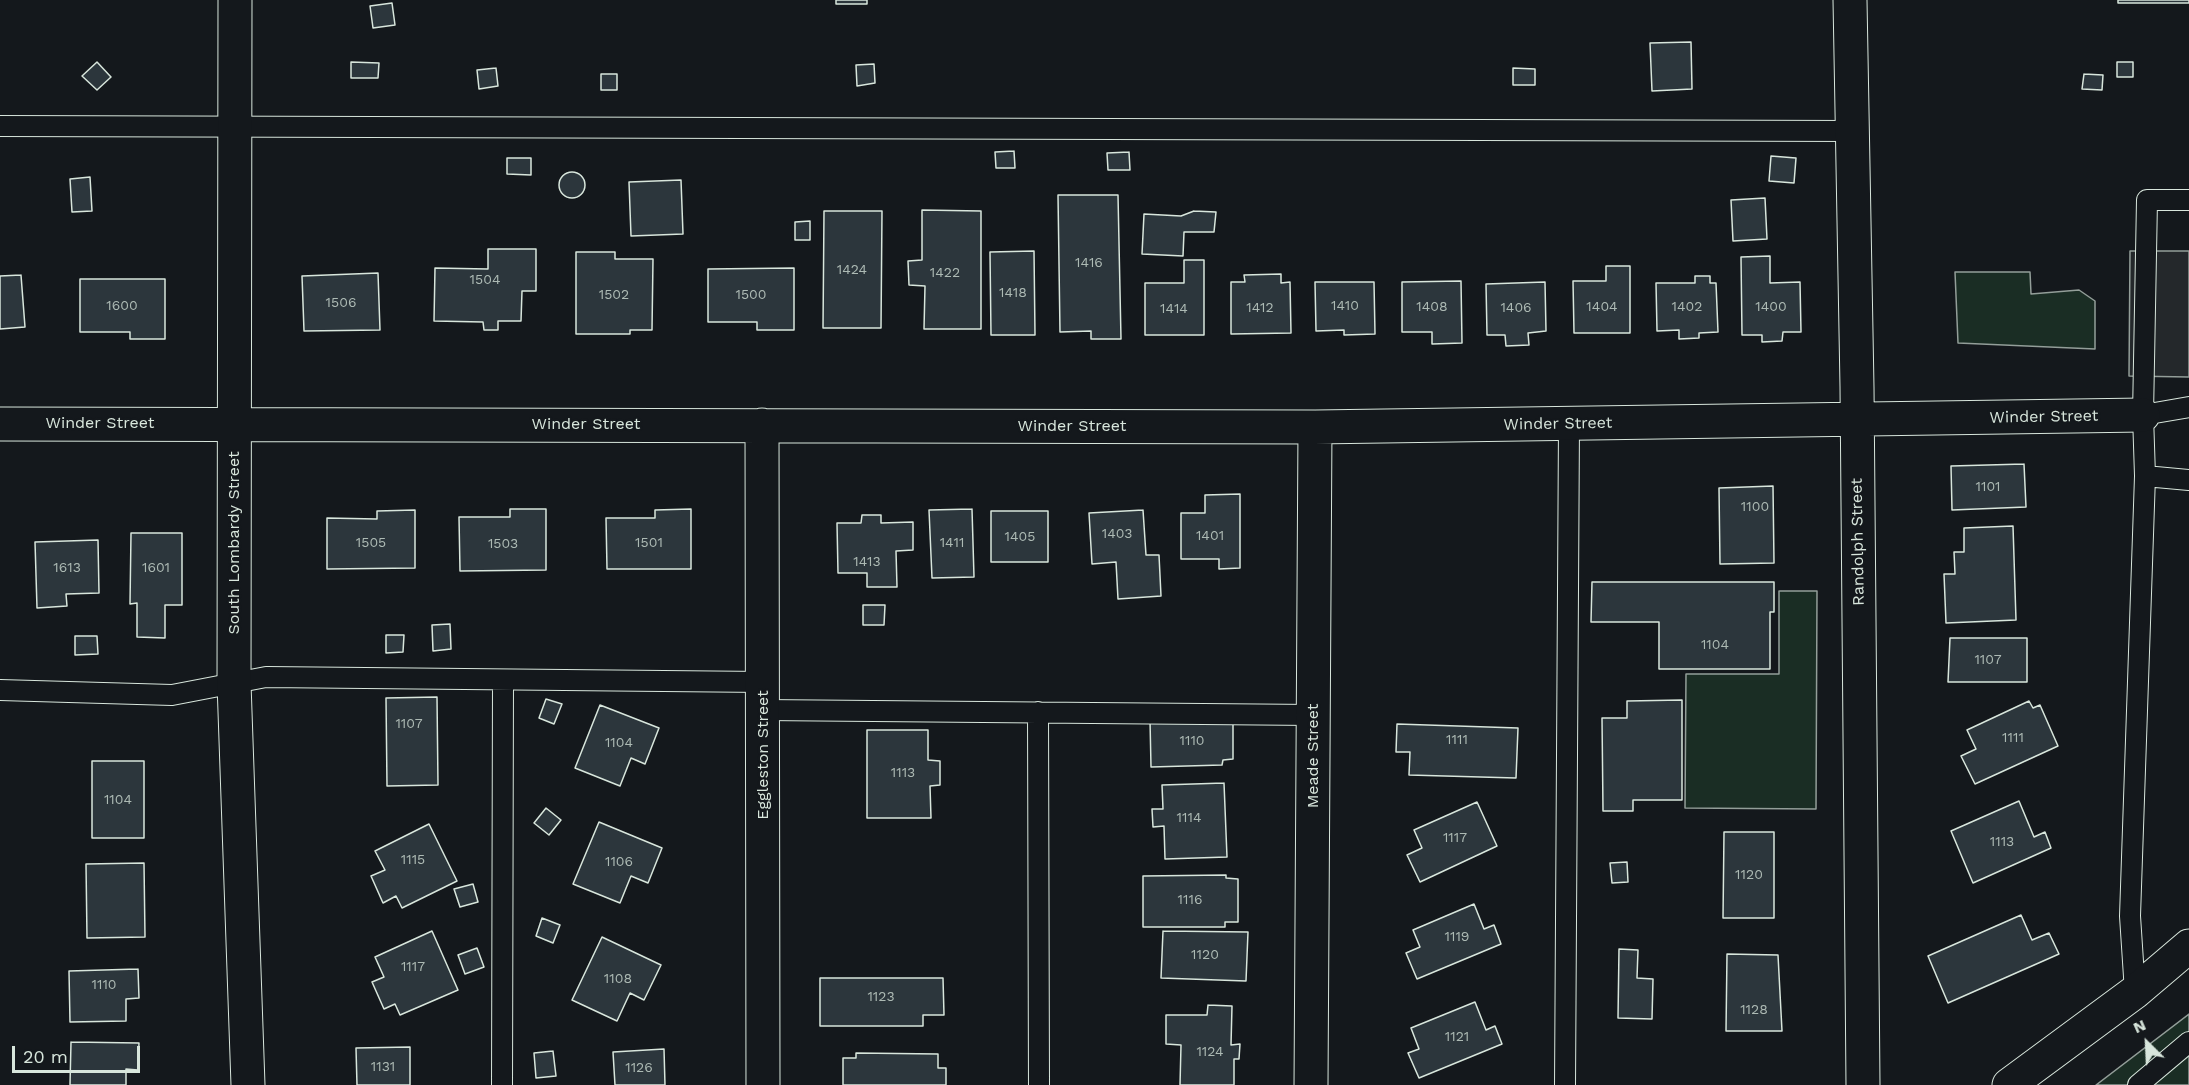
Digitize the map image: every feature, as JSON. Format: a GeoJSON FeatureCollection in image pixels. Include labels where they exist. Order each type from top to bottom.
{"type":"FeatureCollection","features":[{"type":"Feature","properties":{"kind":"street","name":"South Lombardy Street"},"geometry":{"type":"LineString","coordinates":[[235,0],[234,683],[248,1085]]}},
{"type":"Feature","properties":{"kind":"street","name":"Randolph Street"},"geometry":{"type":"LineString","coordinates":[[1850,0],[1857,421],[1863,1085]]}},
{"type":"Feature","properties":{"kind":"street","name":"Winder Street"},"geometry":{"type":"LineString","coordinates":[[0,423],[1315,427],[1857,421],[2143,415]]}},
{"type":"Feature","properties":{"kind":"street","name":"Eggleston Street"},"geometry":{"type":"LineString","coordinates":[[762,425],[763,1085]]}},
{"type":"Feature","properties":{"kind":"street","name":"Meade Street"},"geometry":{"type":"LineString","coordinates":[[1311,1085],[1315,427]]}},
{"type":"Feature","properties":{"kind":"street"},"geometry":{"type":"LineString","coordinates":[[2009,1085],[2135,992],[2189,946]]}},
{"type":"Feature","properties":{"kind":"lane"},"geometry":{"type":"LineString","coordinates":[[0,126],[1852,131]]}},
{"type":"Feature","properties":{"kind":"lane"},"geometry":{"type":"LineString","coordinates":[[2135,992],[2130,916],[2145,476],[2143,415],[2147,200],[2189,200]]}},
{"type":"Feature","properties":{"kind":"lane"},"geometry":{"type":"LineString","coordinates":[[2143,415],[2189,407]]}},
{"type":"Feature","properties":{"kind":"lane"},"geometry":{"type":"LineString","coordinates":[[1565,1085],[1569,424]]}},
{"type":"Feature","properties":{"kind":"lane"},"geometry":{"type":"LineString","coordinates":[[2145,476],[2189,480]]}},
{"type":"Feature","properties":{"kind":"lane"},"geometry":{"type":"LineString","coordinates":[[0,690],[172,695],[266,677],[503,680],[1038,712],[1313,715]]}},
{"type":"Feature","properties":{"kind":"lane"},"geometry":{"type":"LineString","coordinates":[[502,1085],[503,680]]}},
{"type":"Feature","properties":{"kind":"lane"},"geometry":{"type":"LineString","coordinates":[[1038,712],[1039,1085]]}},
{"type":"Feature","properties":{"kind":"lane"},"geometry":{"type":"LineString","coordinates":[[2138,1085],[2189,1042]]}},
{"type":"Feature","properties":{"kind":"green space"},"geometry":{"type":"Polygon","coordinates":[[[1955,272],[2030,272],[2031,294],[2079,290],[2095,301],[2095,349],[1958,343],[1955,272]]]}},
{"type":"Feature","properties":{"kind":"green space"},"geometry":{"type":"Polygon","coordinates":[[[1779,591],[1817,591],[1816,809],[1685,808],[1686,674],[1779,674],[1779,591]]]}},
{"type":"Feature","properties":{"kind":"green space"},"geometry":{"type":"Polygon","coordinates":[[[2189,1014],[2189,1085],[2096,1085],[2189,1014]]]}},
{"type":"Feature","properties":{"kind":"shaded area"},"geometry":{"type":"Polygon","coordinates":[[[2130,251],[2189,251],[2189,377],[2129,376],[2130,251]]]}},
{"type":"Feature","properties":{"kind":"building"},"geometry":{"type":"Polygon","coordinates":[[[836,0],[867,0],[867,4],[836,4],[836,0]]]}},
{"type":"Feature","properties":{"kind":"building"},"geometry":{"type":"Polygon","coordinates":[[[2118,0],[2189,0],[2189,3],[2118,3],[2118,0]]]}},
{"type":"Feature","properties":{"kind":"building"},"geometry":{"type":"Polygon","coordinates":[[[392,3],[395,25],[373,28],[370,6],[392,3]]]}},
{"type":"Feature","properties":{"kind":"building"},"geometry":{"type":"Polygon","coordinates":[[[1691,42],[1692,89],[1652,91],[1650,43],[1691,42]]]}},
{"type":"Feature","properties":{"kind":"building"},"geometry":{"type":"Polygon","coordinates":[[[97,62],[111,77],[97,90],[82,76],[97,62]]]}},
{"type":"Feature","properties":{"kind":"building"},"geometry":{"type":"Polygon","coordinates":[[[351,62],[379,63],[378,78],[351,78],[351,62]]]}},
{"type":"Feature","properties":{"kind":"building"},"geometry":{"type":"Polygon","coordinates":[[[2117,62],[2133,62],[2133,77],[2117,77],[2117,62]]]}},
{"type":"Feature","properties":{"kind":"building"},"geometry":{"type":"Polygon","coordinates":[[[874,64],[875,83],[857,86],[856,65],[874,64]]]}},
{"type":"Feature","properties":{"kind":"building"},"geometry":{"type":"Polygon","coordinates":[[[496,68],[498,86],[479,89],[477,70],[496,68]]]}},
{"type":"Feature","properties":{"kind":"building"},"geometry":{"type":"Polygon","coordinates":[[[1513,68],[1535,69],[1535,85],[1513,85],[1513,68]]]}},
{"type":"Feature","properties":{"kind":"building"},"geometry":{"type":"Polygon","coordinates":[[[601,74],[617,74],[617,90],[601,90],[601,74]]]}},
{"type":"Feature","properties":{"kind":"building"},"geometry":{"type":"Polygon","coordinates":[[[2084,74],[2103,75],[2102,90],[2082,89],[2084,74]]]}},
{"type":"Feature","properties":{"kind":"building"},"geometry":{"type":"Polygon","coordinates":[[[1014,151],[1015,168],[996,168],[995,152],[1014,151]]]}},
{"type":"Feature","properties":{"kind":"building"},"geometry":{"type":"Polygon","coordinates":[[[1129,152],[1130,170],[1108,170],[1107,153],[1129,152]]]}},
{"type":"Feature","properties":{"kind":"building"},"geometry":{"type":"Polygon","coordinates":[[[1771,156],[1796,158],[1794,183],[1769,181],[1771,156]]]}},
{"type":"Feature","properties":{"kind":"building"},"geometry":{"type":"Polygon","coordinates":[[[507,158],[531,158],[531,175],[507,174],[507,158]]]}},
{"type":"Feature","properties":{"kind":"building"},"geometry":{"type":"Polygon","coordinates":[[[572,172],[581,176],[585,185],[581,194],[572,198],[563,194],[559,185],[563,176],[572,172]]]}},
{"type":"Feature","properties":{"kind":"building"},"geometry":{"type":"Polygon","coordinates":[[[90,177],[92,211],[72,212],[70,179],[90,177]]]}},
{"type":"Feature","properties":{"kind":"building"},"geometry":{"type":"Polygon","coordinates":[[[681,180],[683,234],[631,236],[629,182],[681,180]]]}},
{"type":"Feature","properties":{"kind":"building"},"geometry":{"type":"Polygon","coordinates":[[[1058,195],[1118,195],[1121,339],[1091,339],[1091,331],[1060,332],[1058,195]]]}},
{"type":"Feature","properties":{"kind":"building"},"geometry":{"type":"Polygon","coordinates":[[[1765,198],[1767,239],[1733,241],[1731,200],[1765,198]]]}},
{"type":"Feature","properties":{"kind":"building"},"geometry":{"type":"Polygon","coordinates":[[[922,210],[981,211],[981,329],[924,329],[925,286],[909,285],[908,261],[922,260],[922,210]]]}},
{"type":"Feature","properties":{"kind":"building"},"geometry":{"type":"Polygon","coordinates":[[[824,211],[882,211],[881,328],[823,328],[824,211]]]}},
{"type":"Feature","properties":{"kind":"building"},"geometry":{"type":"Polygon","coordinates":[[[1194,211],[1216,212],[1214,232],[1184,232],[1183,256],[1142,254],[1144,214],[1181,216],[1194,211]]]}},
{"type":"Feature","properties":{"kind":"building"},"geometry":{"type":"Polygon","coordinates":[[[810,221],[810,240],[795,240],[795,222],[810,221]]]}},
{"type":"Feature","properties":{"kind":"building"},"geometry":{"type":"Polygon","coordinates":[[[488,249],[536,249],[536,291],[522,291],[521,321],[498,321],[498,330],[484,330],[483,322],[434,321],[435,268],[488,269],[488,249]]]}},
{"type":"Feature","properties":{"kind":"building"},"geometry":{"type":"Polygon","coordinates":[[[1034,251],[1035,335],[991,335],[990,252],[1034,251]]]}},
{"type":"Feature","properties":{"kind":"building"},"geometry":{"type":"Polygon","coordinates":[[[576,252],[615,252],[615,259],[653,259],[652,330],[630,330],[630,334],[576,334],[576,252]]]}},
{"type":"Feature","properties":{"kind":"building"},"geometry":{"type":"Polygon","coordinates":[[[1770,256],[1770,283],[1800,282],[1801,332],[1783,332],[1782,341],[1762,342],[1762,335],[1742,335],[1741,257],[1770,256]]]}},
{"type":"Feature","properties":{"kind":"building"},"geometry":{"type":"Polygon","coordinates":[[[1184,260],[1204,260],[1204,335],[1145,335],[1145,283],[1184,283],[1184,260]]]}},
{"type":"Feature","properties":{"kind":"building"},"geometry":{"type":"Polygon","coordinates":[[[1606,266],[1630,266],[1630,333],[1574,333],[1573,281],[1606,281],[1606,266]]]}},
{"type":"Feature","properties":{"kind":"building"},"geometry":{"type":"Polygon","coordinates":[[[794,268],[794,330],[757,330],[757,322],[708,322],[708,269],[794,268]]]}},
{"type":"Feature","properties":{"kind":"building"},"geometry":{"type":"Polygon","coordinates":[[[378,273],[380,330],[304,331],[302,276],[378,273]]]}},
{"type":"Feature","properties":{"kind":"building"},"geometry":{"type":"Polygon","coordinates":[[[1281,274],[1281,283],[1290,282],[1291,333],[1231,334],[1231,282],[1245,282],[1244,275],[1281,274]]]}},
{"type":"Feature","properties":{"kind":"building"},"geometry":{"type":"Polygon","coordinates":[[[21,275],[25,327],[0,329],[0,276],[21,275]]]}},
{"type":"Feature","properties":{"kind":"building"},"geometry":{"type":"Polygon","coordinates":[[[1695,276],[1710,276],[1710,283],[1716,283],[1718,332],[1699,333],[1699,338],[1679,339],[1679,330],[1657,331],[1656,283],[1695,283],[1695,276]]]}},
{"type":"Feature","properties":{"kind":"building"},"geometry":{"type":"Polygon","coordinates":[[[80,279],[165,279],[165,339],[130,339],[130,332],[80,332],[80,279]]]}},
{"type":"Feature","properties":{"kind":"building"},"geometry":{"type":"Polygon","coordinates":[[[1461,281],[1462,343],[1432,344],[1432,332],[1402,332],[1402,282],[1461,281]]]}},
{"type":"Feature","properties":{"kind":"building"},"geometry":{"type":"Polygon","coordinates":[[[1315,282],[1374,282],[1375,334],[1344,335],[1344,330],[1316,331],[1315,282]]]}},
{"type":"Feature","properties":{"kind":"building"},"geometry":{"type":"Polygon","coordinates":[[[1545,282],[1546,331],[1528,333],[1529,345],[1506,346],[1505,335],[1487,335],[1486,284],[1545,282]]]}},
{"type":"Feature","properties":{"kind":"building"},"geometry":{"type":"Polygon","coordinates":[[[2024,464],[2026,507],[1952,510],[1951,466],[2024,464]]]}},
{"type":"Feature","properties":{"kind":"building"},"geometry":{"type":"Polygon","coordinates":[[[1773,486],[1774,563],[1720,564],[1719,488],[1773,486]]]}},
{"type":"Feature","properties":{"kind":"building"},"geometry":{"type":"Polygon","coordinates":[[[1240,494],[1240,568],[1219,569],[1219,559],[1181,559],[1181,513],[1205,513],[1205,495],[1240,494]]]}},
{"type":"Feature","properties":{"kind":"building"},"geometry":{"type":"Polygon","coordinates":[[[510,509],[546,509],[546,570],[460,571],[459,517],[510,517],[510,509]]]}},
{"type":"Feature","properties":{"kind":"building"},"geometry":{"type":"Polygon","coordinates":[[[691,509],[691,569],[607,569],[606,518],[655,518],[655,510],[691,509]]]}},
{"type":"Feature","properties":{"kind":"building"},"geometry":{"type":"Polygon","coordinates":[[[972,509],[974,577],[932,578],[929,510],[972,509]]]}},
{"type":"Feature","properties":{"kind":"building"},"geometry":{"type":"Polygon","coordinates":[[[415,510],[415,568],[327,569],[327,518],[377,519],[377,511],[415,510]]]}},
{"type":"Feature","properties":{"kind":"building"},"geometry":{"type":"Polygon","coordinates":[[[1143,510],[1146,555],[1159,555],[1161,596],[1118,599],[1116,562],[1092,564],[1089,513],[1143,510]]]}},
{"type":"Feature","properties":{"kind":"building"},"geometry":{"type":"Polygon","coordinates":[[[991,511],[1048,511],[1048,562],[991,562],[991,511]]]}},
{"type":"Feature","properties":{"kind":"building"},"geometry":{"type":"Polygon","coordinates":[[[862,515],[881,515],[881,523],[913,522],[913,550],[896,551],[897,587],[867,587],[867,573],[838,573],[837,523],[861,523],[862,515]]]}},
{"type":"Feature","properties":{"kind":"building"},"geometry":{"type":"Polygon","coordinates":[[[2013,526],[2016,620],[1946,623],[1944,574],[1955,574],[1954,552],[1964,552],[1964,528],[2013,526]]]}},
{"type":"Feature","properties":{"kind":"building"},"geometry":{"type":"Polygon","coordinates":[[[131,533],[182,533],[182,605],[165,605],[165,638],[137,637],[137,603],[130,604],[131,533]]]}},
{"type":"Feature","properties":{"kind":"building"},"geometry":{"type":"Polygon","coordinates":[[[98,540],[99,593],[66,594],[67,606],[37,608],[35,542],[98,540]]]}},
{"type":"Feature","properties":{"kind":"building"},"geometry":{"type":"Polygon","coordinates":[[[1592,582],[1774,582],[1774,612],[1770,612],[1770,669],[1659,669],[1659,622],[1591,622],[1592,582]]]}},
{"type":"Feature","properties":{"kind":"building"},"geometry":{"type":"Polygon","coordinates":[[[863,605],[885,605],[884,625],[863,625],[863,605]]]}},
{"type":"Feature","properties":{"kind":"building"},"geometry":{"type":"Polygon","coordinates":[[[450,624],[451,649],[433,651],[432,625],[450,624]]]}},
{"type":"Feature","properties":{"kind":"building"},"geometry":{"type":"Polygon","coordinates":[[[386,635],[404,635],[403,652],[386,653],[386,635]]]}},
{"type":"Feature","properties":{"kind":"building"},"geometry":{"type":"Polygon","coordinates":[[[75,636],[97,636],[98,654],[75,655],[75,636]]]}},
{"type":"Feature","properties":{"kind":"building"},"geometry":{"type":"Polygon","coordinates":[[[1950,638],[2027,638],[2027,682],[1948,682],[1950,638]]]}},
{"type":"Feature","properties":{"kind":"building"},"geometry":{"type":"Polygon","coordinates":[[[437,697],[438,785],[387,786],[386,698],[437,697]]]}},
{"type":"Feature","properties":{"kind":"building"},"geometry":{"type":"Polygon","coordinates":[[[546,699],[562,704],[554,724],[539,718],[546,699]]]}},
{"type":"Feature","properties":{"kind":"building"},"geometry":{"type":"Polygon","coordinates":[[[1682,700],[1682,800],[1633,800],[1633,811],[1603,811],[1602,718],[1627,718],[1627,701],[1682,700]]]}},
{"type":"Feature","properties":{"kind":"building"},"geometry":{"type":"Polygon","coordinates":[[[2029,701],[2033,708],[2040,705],[2058,746],[1975,784],[1961,756],[1976,749],[1967,730],[2029,701]]]}},
{"type":"Feature","properties":{"kind":"building"},"geometry":{"type":"Polygon","coordinates":[[[600,705],[659,728],[645,764],[631,758],[620,786],[575,768],[600,705]]]}},
{"type":"Feature","properties":{"kind":"building"},"geometry":{"type":"Polygon","coordinates":[[[1150,720],[1233,723],[1233,759],[1223,760],[1222,765],[1151,767],[1150,720]]]}},
{"type":"Feature","properties":{"kind":"building"},"geometry":{"type":"Polygon","coordinates":[[[1397,724],[1518,728],[1516,778],[1409,775],[1410,752],[1396,752],[1397,724]]]}},
{"type":"Feature","properties":{"kind":"building"},"geometry":{"type":"Polygon","coordinates":[[[867,730],[928,730],[928,760],[940,761],[940,785],[930,786],[931,818],[867,818],[867,730]]]}},
{"type":"Feature","properties":{"kind":"building"},"geometry":{"type":"Polygon","coordinates":[[[92,761],[144,761],[144,838],[92,838],[92,761]]]}},
{"type":"Feature","properties":{"kind":"building"},"geometry":{"type":"Polygon","coordinates":[[[1224,783],[1227,857],[1165,859],[1164,826],[1153,827],[1152,809],[1163,809],[1162,785],[1224,783]]]}},
{"type":"Feature","properties":{"kind":"building"},"geometry":{"type":"Polygon","coordinates":[[[2019,801],[2034,837],[2045,832],[2051,848],[1973,883],[1951,831],[2019,801]]]}},
{"type":"Feature","properties":{"kind":"building"},"geometry":{"type":"Polygon","coordinates":[[[1477,802],[1497,846],[1420,882],[1407,855],[1422,848],[1414,830],[1477,802]]]}},
{"type":"Feature","properties":{"kind":"building"},"geometry":{"type":"Polygon","coordinates":[[[546,808],[561,820],[549,835],[534,823],[546,808]]]}},
{"type":"Feature","properties":{"kind":"building"},"geometry":{"type":"Polygon","coordinates":[[[599,822],[662,848],[648,883],[631,876],[620,903],[573,884],[599,822]]]}},
{"type":"Feature","properties":{"kind":"building"},"geometry":{"type":"Polygon","coordinates":[[[429,824],[457,881],[402,908],[396,896],[383,903],[371,876],[385,870],[375,851],[429,824]]]}},
{"type":"Feature","properties":{"kind":"building"},"geometry":{"type":"Polygon","coordinates":[[[1724,832],[1774,832],[1774,918],[1723,918],[1724,832]]]}},
{"type":"Feature","properties":{"kind":"building"},"geometry":{"type":"Polygon","coordinates":[[[1627,862],[1628,882],[1612,883],[1610,863],[1627,862]]]}},
{"type":"Feature","properties":{"kind":"building"},"geometry":{"type":"Polygon","coordinates":[[[144,863],[145,937],[87,938],[86,864],[144,863]]]}},
{"type":"Feature","properties":{"kind":"building"},"geometry":{"type":"Polygon","coordinates":[[[1226,875],[1226,878],[1238,879],[1238,922],[1225,922],[1225,927],[1143,927],[1143,876],[1226,875]]]}},
{"type":"Feature","properties":{"kind":"building"},"geometry":{"type":"Polygon","coordinates":[[[473,884],[478,902],[460,907],[454,889],[473,884]]]}},
{"type":"Feature","properties":{"kind":"building"},"geometry":{"type":"Polygon","coordinates":[[[1474,904],[1484,929],[1494,925],[1501,944],[1417,979],[1406,953],[1420,947],[1413,930],[1474,904]]]}},
{"type":"Feature","properties":{"kind":"building"},"geometry":{"type":"Polygon","coordinates":[[[2021,915],[2032,940],[2049,933],[2059,954],[1948,1003],[1928,956],[2021,915]]]}},
{"type":"Feature","properties":{"kind":"building"},"geometry":{"type":"Polygon","coordinates":[[[542,918],[560,925],[553,943],[536,936],[542,918]]]}},
{"type":"Feature","properties":{"kind":"building"},"geometry":{"type":"Polygon","coordinates":[[[432,931],[458,990],[400,1015],[395,1004],[384,1009],[372,982],[384,977],[375,957],[432,931]]]}},
{"type":"Feature","properties":{"kind":"building"},"geometry":{"type":"Polygon","coordinates":[[[1163,931],[1248,932],[1246,981],[1161,978],[1163,931]]]}},
{"type":"Feature","properties":{"kind":"building"},"geometry":{"type":"Polygon","coordinates":[[[602,937],[661,965],[644,1000],[630,993],[617,1021],[572,1000],[602,937]]]}},
{"type":"Feature","properties":{"kind":"building"},"geometry":{"type":"Polygon","coordinates":[[[477,948],[484,967],[465,974],[458,955],[477,948]]]}},
{"type":"Feature","properties":{"kind":"building"},"geometry":{"type":"Polygon","coordinates":[[[1619,949],[1638,950],[1637,978],[1653,979],[1652,1019],[1618,1018],[1619,949]]]}},
{"type":"Feature","properties":{"kind":"building"},"geometry":{"type":"Polygon","coordinates":[[[1727,954],[1778,955],[1782,1031],[1726,1031],[1727,954]]]}},
{"type":"Feature","properties":{"kind":"building"},"geometry":{"type":"Polygon","coordinates":[[[138,969],[139,998],[126,999],[126,1021],[70,1022],[69,971],[138,969]]]}},
{"type":"Feature","properties":{"kind":"building"},"geometry":{"type":"Polygon","coordinates":[[[820,978],[943,978],[944,1015],[923,1015],[923,1026],[820,1026],[820,978]]]}},
{"type":"Feature","properties":{"kind":"building"},"geometry":{"type":"Polygon","coordinates":[[[1475,1002],[1486,1030],[1495,1026],[1502,1044],[1419,1078],[1408,1053],[1419,1049],[1411,1028],[1475,1002]]]}},
{"type":"Feature","properties":{"kind":"building"},"geometry":{"type":"Polygon","coordinates":[[[1208,1005],[1232,1006],[1231,1045],[1240,1044],[1239,1059],[1234,1059],[1234,1085],[1180,1085],[1181,1045],[1166,1044],[1166,1015],[1207,1015],[1208,1005]]]}},
{"type":"Feature","properties":{"kind":"building"},"geometry":{"type":"Polygon","coordinates":[[[71,1042],[139,1043],[138,1070],[126,1069],[126,1085],[70,1085],[71,1042]]]}},
{"type":"Feature","properties":{"kind":"building"},"geometry":{"type":"Polygon","coordinates":[[[410,1047],[410,1085],[357,1085],[356,1048],[410,1047]]]}},
{"type":"Feature","properties":{"kind":"building"},"geometry":{"type":"Polygon","coordinates":[[[664,1049],[665,1085],[615,1085],[613,1052],[664,1049]]]}},
{"type":"Feature","properties":{"kind":"building"},"geometry":{"type":"Polygon","coordinates":[[[553,1051],[556,1076],[536,1078],[534,1053],[553,1051]]]}},
{"type":"Feature","properties":{"kind":"building"},"geometry":{"type":"Polygon","coordinates":[[[856,1053],[938,1054],[938,1068],[946,1068],[946,1085],[843,1085],[843,1058],[856,1058],[856,1053]]]}}]}
